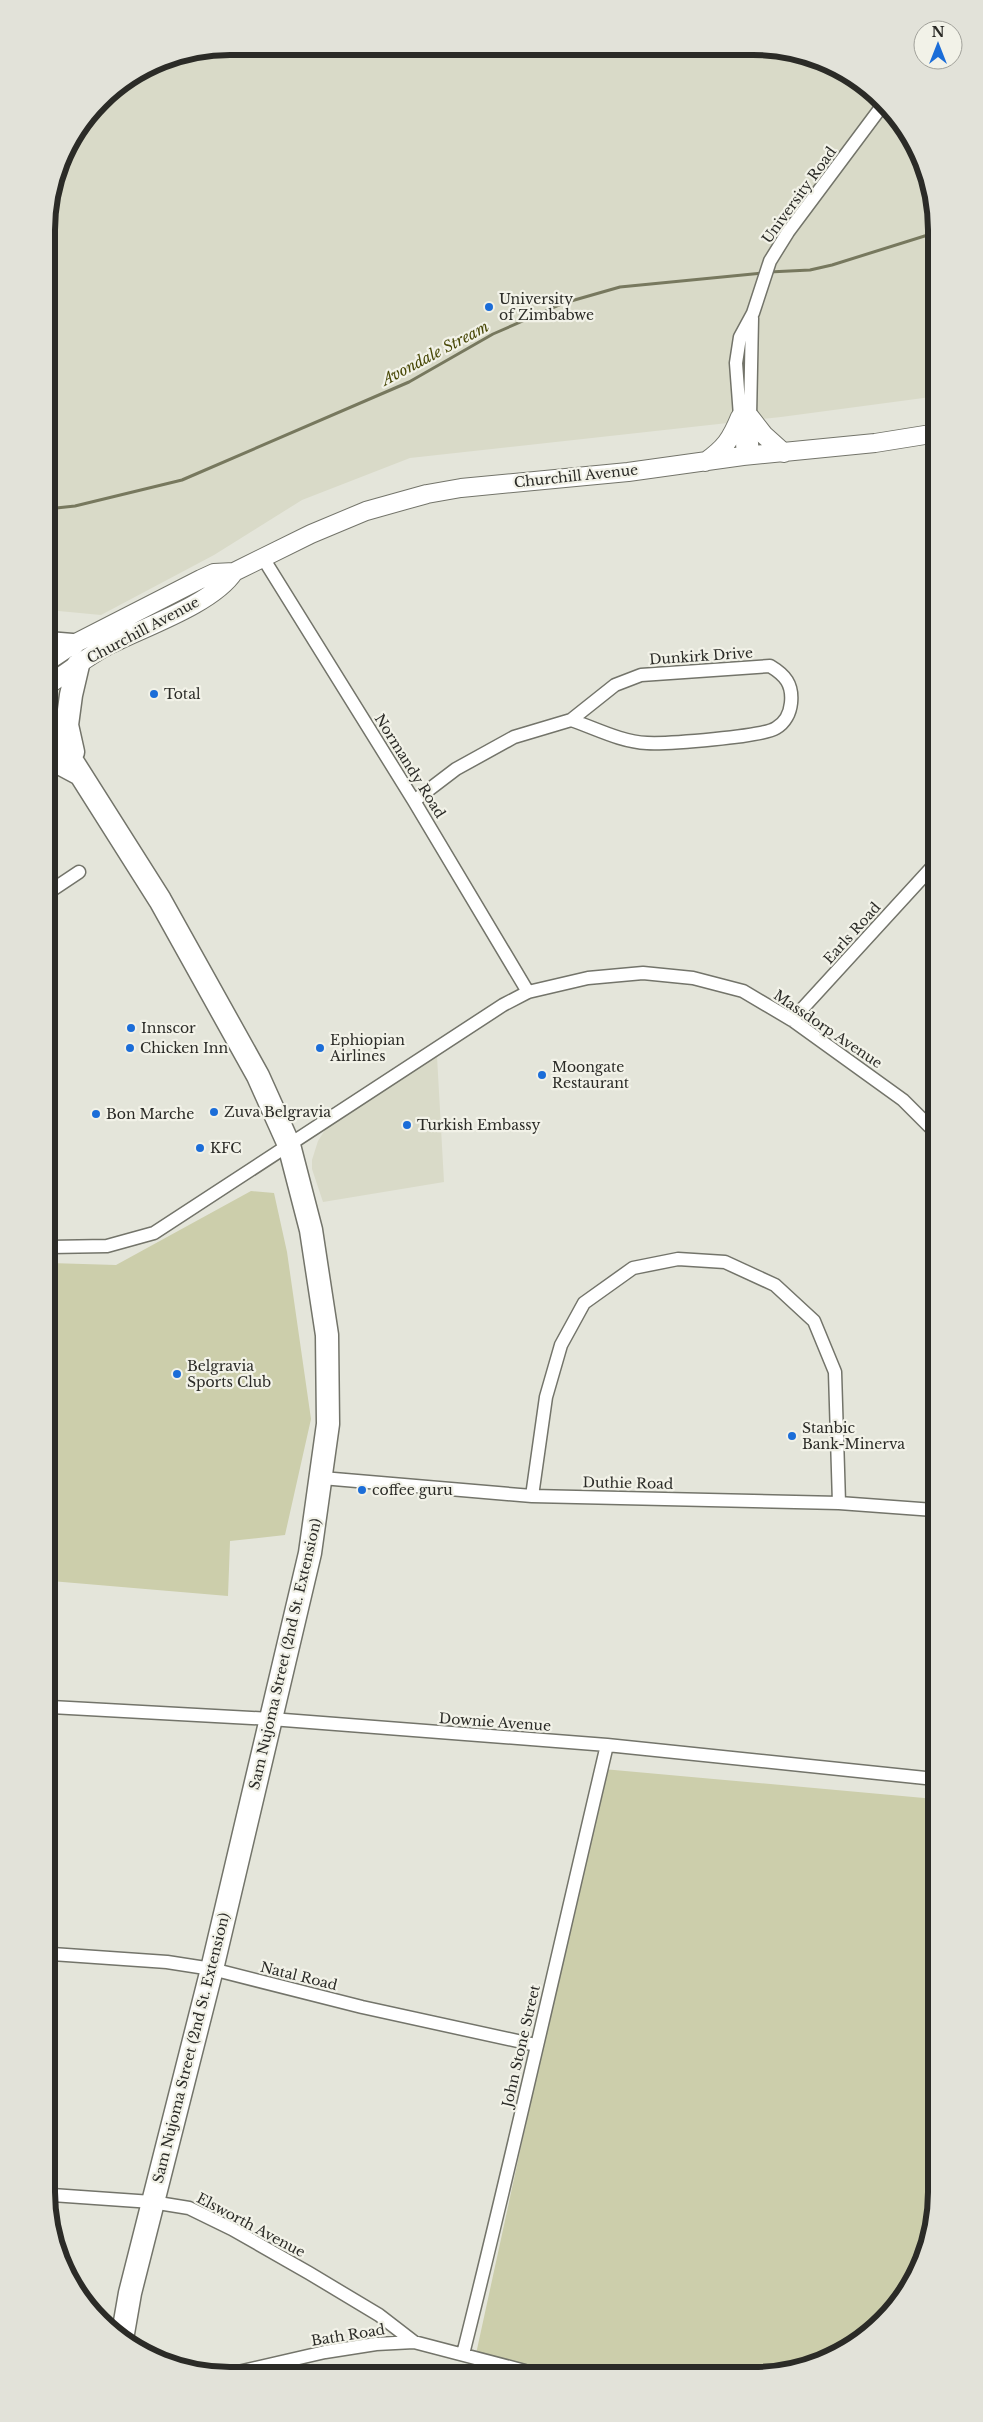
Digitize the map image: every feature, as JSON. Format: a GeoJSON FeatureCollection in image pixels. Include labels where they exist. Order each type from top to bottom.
{"type":"FeatureCollection","features":[{"type":"Feature","properties":{"kind":"highway"},"geometry":{"type":"LineString","coordinates":[[55,646],[75,655],[67,725],[78,773]]}},
{"type":"Feature","properties":{"kind":"highway","name":"Sam Nujoma Street (2nd St. Extension)"},"geometry":{"type":"LineString","coordinates":[[55,735],[160,900],[238,1036],[258,1076],[289,1145],[311,1230],[327,1335],[328,1424],[322,1478],[310,1553],[212,1969],[130,2293],[123,2331]]}},
{"type":"Feature","properties":{"kind":"highway"},"geometry":{"type":"LineString","coordinates":[[55,761],[78,773]]}},
{"type":"Feature","properties":{"kind":"main road"},"geometry":{"type":"LineString","coordinates":[[705,462],[731,440],[745,417],[784,453]]}},
{"type":"Feature","properties":{"kind":"main road","name":"Churchill Avenue"},"geometry":{"type":"LineString","coordinates":[[55,678],[75,655],[201,579],[214,573],[234,572],[311,534],[366,511],[427,494],[471,487],[784,453],[928,434]]}},
{"type":"Feature","properties":{"kind":"main road","name":"Churchill Avenue"},"geometry":{"type":"LineString","coordinates":[[55,659],[75,655]]}},
{"type":"Feature","properties":{"kind":"street","name":"University Road"},"geometry":{"type":"LineString","coordinates":[[748,456],[745,417],[752,313],[770,262],[788,232],[880,109]]}},
{"type":"Feature","properties":{"kind":"street","name":"Normandy Road"},"geometry":{"type":"LineString","coordinates":[[263,558],[414,801],[528,992]]}},
{"type":"Feature","properties":{"kind":"street","name":"Dunkirk Drive"},"geometry":{"type":"LineString","coordinates":[[414,801],[456,769],[514,737],[571,720],[616,686],[641,675],[770,666],[785,675],[790,687],[791,702],[788,717],[776,728],[756,735],[648,743],[623,739],[571,720]]}},
{"type":"Feature","properties":{"kind":"street","name":"Earls Road"},"geometry":{"type":"LineString","coordinates":[[792,1020],[928,870]]}},
{"type":"Feature","properties":{"kind":"street"},"geometry":{"type":"LineString","coordinates":[[55,888],[79,872]]}},
{"type":"Feature","properties":{"kind":"street","name":"Massdorp Avenue"},"geometry":{"type":"LineString","coordinates":[[55,1247],[107,1246],[154,1233],[442,1044],[528,992],[588,978],[643,973],[693,978],[743,992],[792,1020],[903,1100],[928,1125]]}},
{"type":"Feature","properties":{"kind":"street"},"geometry":{"type":"LineString","coordinates":[[532,1496],[546,1397],[561,1345],[584,1303],[633,1268],[678,1259],[725,1262],[775,1285],[814,1322],[835,1372],[839,1502]]}},
{"type":"Feature","properties":{"kind":"street","name":"Duthie Road"},"geometry":{"type":"LineString","coordinates":[[322,1478],[532,1496],[839,1502],[928,1509]]}},
{"type":"Feature","properties":{"kind":"street","name":"Downie Avenue"},"geometry":{"type":"LineString","coordinates":[[55,1707],[271,1720],[607,1745],[928,1778]]}},
{"type":"Feature","properties":{"kind":"street","name":"John Stone Street"},"geometry":{"type":"LineString","coordinates":[[463,2354],[497,2219],[607,1745]]}},
{"type":"Feature","properties":{"kind":"street","name":"Natal Road"},"geometry":{"type":"LineString","coordinates":[[55,1954],[167,1962],[212,1969],[362,2007],[536,2045]]}},
{"type":"Feature","properties":{"kind":"street","name":"Elsworth Avenue"},"geometry":{"type":"LineString","coordinates":[[55,2195],[152,2202],[189,2208],[232,2229],[379,2315],[414,2342]]}},
{"type":"Feature","properties":{"kind":"street","name":"Bath Road"},"geometry":{"type":"LineString","coordinates":[[260,2367],[325,2352],[376,2344],[414,2342],[510,2367]]}},
{"type":"Feature","properties":{"kind":"shaded area","name":"University of Zimbabwe"},"geometry":{"type":"Polygon","coordinates":[[[218,55],[776,56],[810,64],[841,78],[877,106],[905,142],[915,163],[927,207],[928,397],[781,417],[410,458],[302,500],[214,555],[101,615],[55,611],[55,218],[64,173],[84,133],[98,114],[114,98],[133,84],[173,64],[218,55]]]}},
{"type":"Feature","properties":{"kind":"shaded area"},"geometry":{"type":"Polygon","coordinates":[[[437,1056],[444,1182],[323,1202],[312,1169],[312,1160],[318,1141],[328,1125],[437,1056]]]}},
{"type":"Feature","properties":{"kind":"green space","name":"Belgravia Sports Club"},"geometry":{"type":"Polygon","coordinates":[[[251,1191],[274,1193],[287,1252],[311,1419],[285,1535],[230,1541],[228,1596],[55,1581],[55,1263],[116,1265],[251,1191]]]}},
{"type":"Feature","properties":{"kind":"green space"},"geometry":{"type":"Polygon","coordinates":[[[603,1769],[928,1798],[928,2204],[925,2226],[915,2259],[905,2280],[885,2308],[869,2324],[841,2344],[820,2354],[776,2366],[535,2367],[476,2354],[603,1769]]]}},
{"type":"Feature","properties":{"kind":"waterway","name":"Avondale Stream"},"geometry":{"type":"LineString","coordinates":[[769,272],[810,270],[832,265],[928,235]]}},
{"type":"Feature","properties":{"kind":"waterway","name":"Avondale Stream"},"geometry":{"type":"LineString","coordinates":[[55,508],[75,506],[182,480],[409,382],[493,334],[564,303],[620,287],[763,273]]}},
{"type":"Feature","properties":{"kind":"place","name":"University of Zimbabwe"},"geometry":{"type":"Point","coordinates":[489,307]}},
{"type":"Feature","properties":{"kind":"place","name":"Total"},"geometry":{"type":"Point","coordinates":[154,694]}},
{"type":"Feature","properties":{"kind":"place","name":"Innscor"},"geometry":{"type":"Point","coordinates":[131,1028]}},
{"type":"Feature","properties":{"kind":"place","name":"Chicken Inn"},"geometry":{"type":"Point","coordinates":[130,1048]}},
{"type":"Feature","properties":{"kind":"place","name":"Ephiopian Airlines"},"geometry":{"type":"Point","coordinates":[320,1048]}},
{"type":"Feature","properties":{"kind":"place","name":"Moongate Restaurant"},"geometry":{"type":"Point","coordinates":[542,1075]}},
{"type":"Feature","properties":{"kind":"place","name":"Zuva Belgravia"},"geometry":{"type":"Point","coordinates":[214,1112]}},
{"type":"Feature","properties":{"kind":"place","name":"Bon Marche"},"geometry":{"type":"Point","coordinates":[96,1114]}},
{"type":"Feature","properties":{"kind":"place","name":"Turkish Embassy"},"geometry":{"type":"Point","coordinates":[407,1125]}},
{"type":"Feature","properties":{"kind":"place","name":"KFC"},"geometry":{"type":"Point","coordinates":[200,1148]}},
{"type":"Feature","properties":{"kind":"place","name":"Belgravia Sports Club"},"geometry":{"type":"Point","coordinates":[177,1374]}},
{"type":"Feature","properties":{"kind":"place","name":"Stanbic Bank-Minerva"},"geometry":{"type":"Point","coordinates":[792,1436]}},
{"type":"Feature","properties":{"kind":"place","name":"coffee guru"},"geometry":{"type":"Point","coordinates":[362,1490]}}]}
